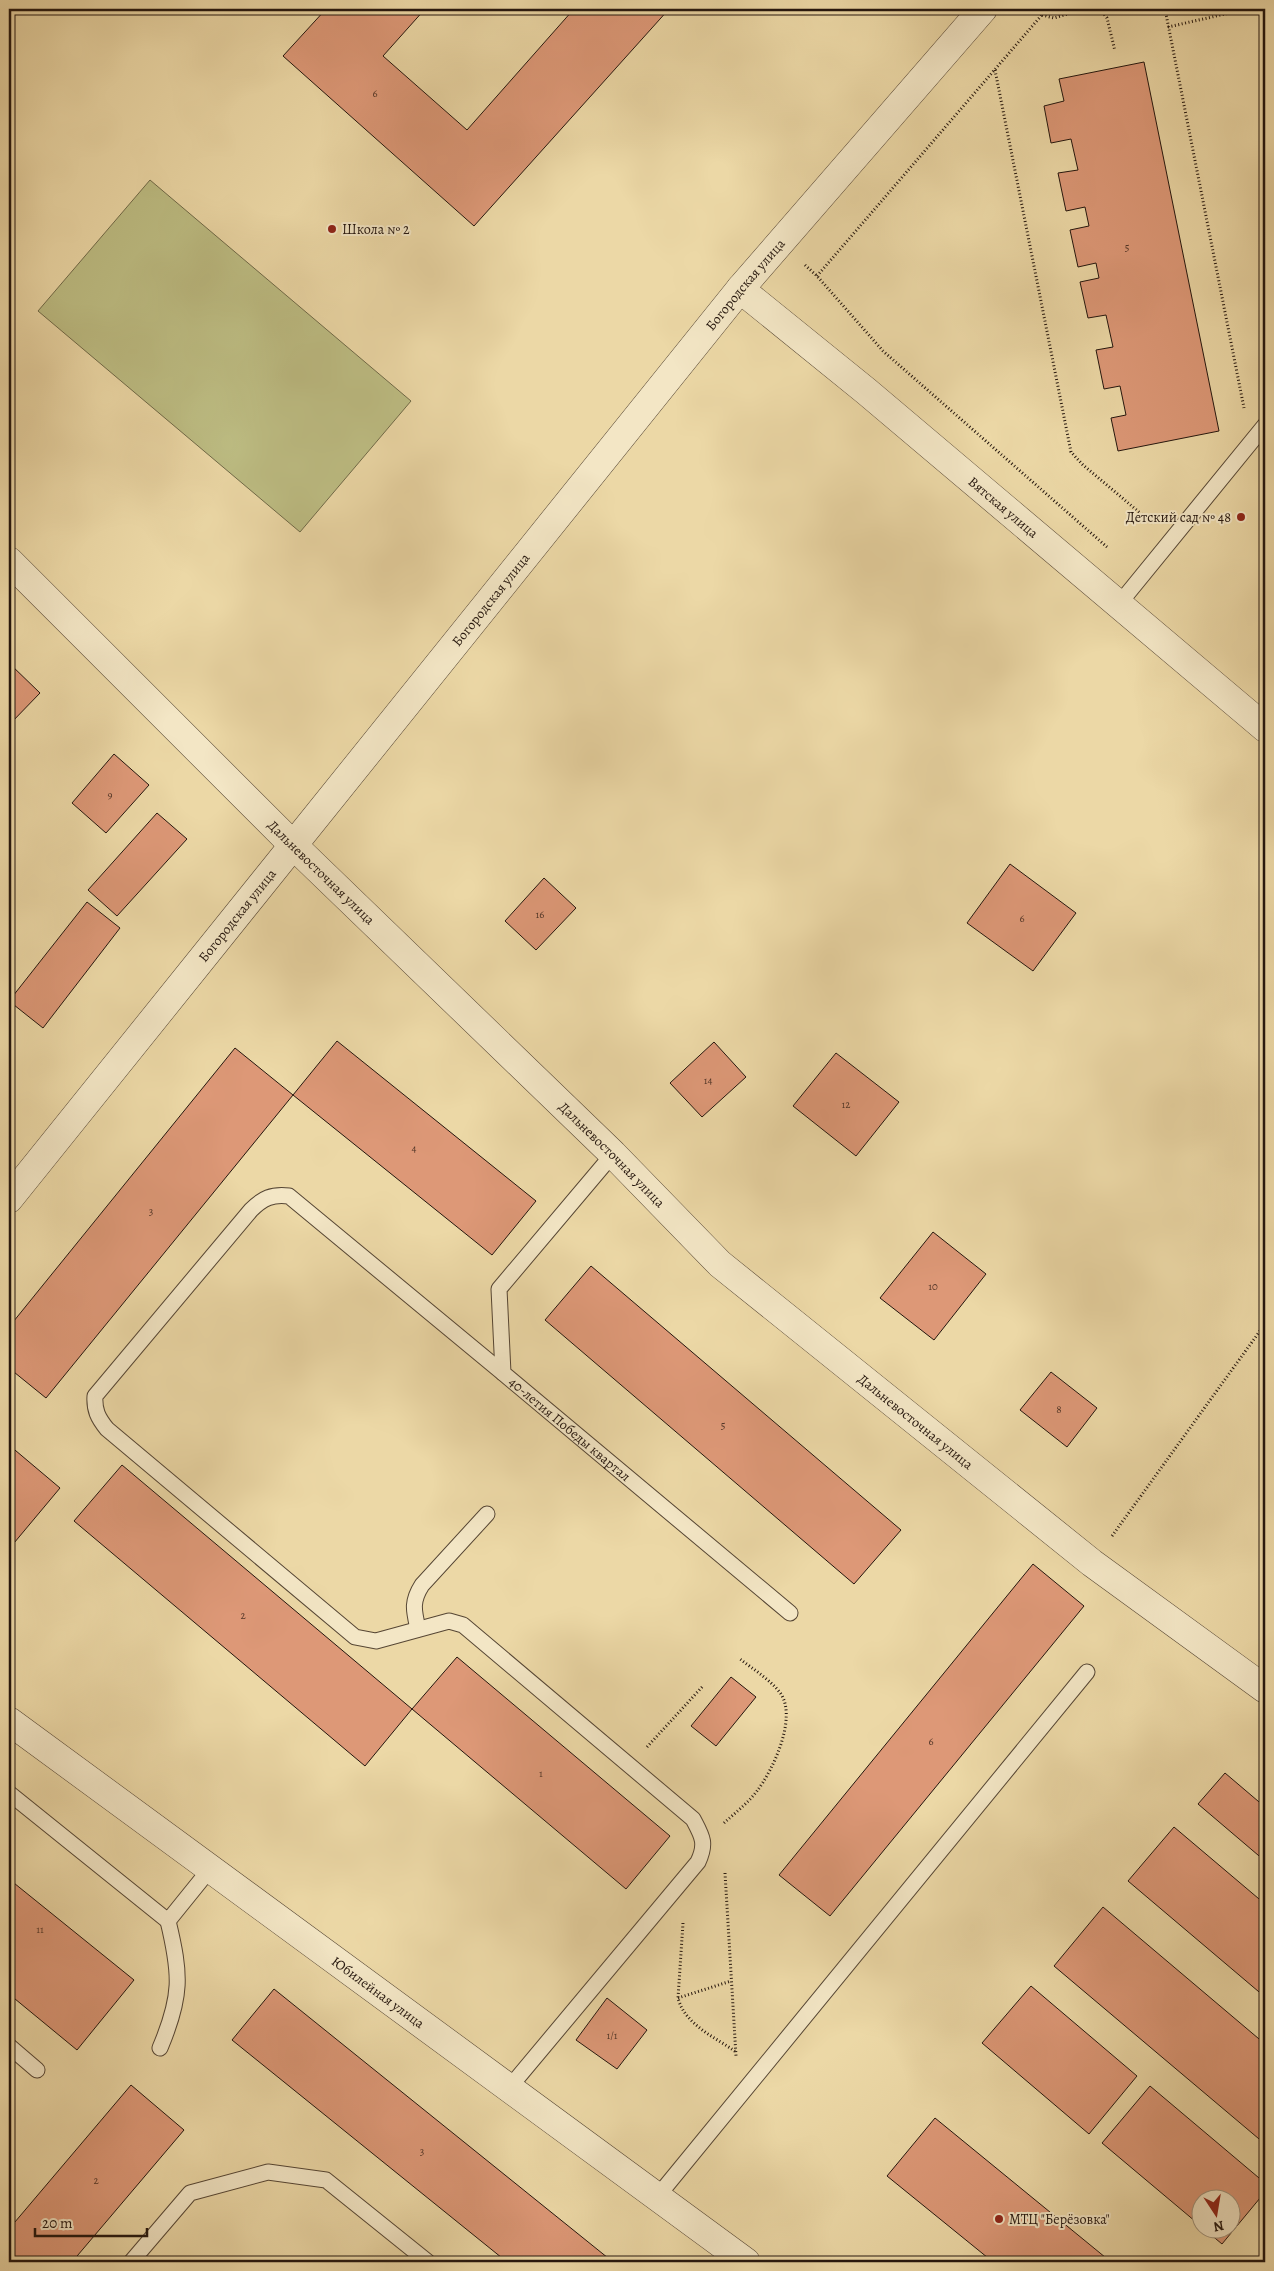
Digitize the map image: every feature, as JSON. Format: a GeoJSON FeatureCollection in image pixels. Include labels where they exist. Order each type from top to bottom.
{"type":"FeatureCollection","features":[{"type":"Feature","properties":{"kind":"street","name":"Богородская улица"},"geometry":{"type":"LineString","coordinates":[[9,1199],[740,289],[983,9]]}},
{"type":"Feature","properties":{"kind":"street","name":"Вятская улица"},"geometry":{"type":"LineString","coordinates":[[740,289],[866,391],[1265,728]]}},
{"type":"Feature","properties":{"kind":"street","name":"Дальневосточная улица"},"geometry":{"type":"LineString","coordinates":[[9,561],[293,845],[613,1154],[720,1264],[1092,1563],[1265,1689]]}},
{"type":"Feature","properties":{"kind":"street","name":"Юбилейная улица"},"geometry":{"type":"LineString","coordinates":[[9,1721],[746,2262]]}},
{"type":"Feature","properties":{"kind":"lane"},"geometry":{"type":"LineString","coordinates":[[1119,604],[1265,425]]}},
{"type":"Feature","properties":{"kind":"lane","name":"40-летия Победы квартал"},"geometry":{"type":"LineString","coordinates":[[613,1154],[499,1289],[503,1373],[790,1613]]}},
{"type":"Feature","properties":{"kind":"lane"},"geometry":{"type":"LineString","coordinates":[[503,1373],[289,1196],[278,1195],[261,1200],[251,1210],[95,1396],[95,1406],[99,1418],[107,1429],[355,1637],[376,1641],[449,1621],[463,1625],[693,1819],[704,1842],[700,1857],[687,1876],[509,2088]]}},
{"type":"Feature","properties":{"kind":"lane"},"geometry":{"type":"LineString","coordinates":[[418,1629],[414,1609],[415,1596],[422,1585],[487,1514]]}},
{"type":"Feature","properties":{"kind":"lane"},"geometry":{"type":"LineString","coordinates":[[657,2197],[1087,1672]]}},
{"type":"Feature","properties":{"kind":"lane"},"geometry":{"type":"LineString","coordinates":[[9,1793],[168,1921],[176,1956],[178,1987],[171,2021],[160,2048]]}},
{"type":"Feature","properties":{"kind":"lane"},"geometry":{"type":"LineString","coordinates":[[168,1921],[210,1868]]}},
{"type":"Feature","properties":{"kind":"lane"},"geometry":{"type":"LineString","coordinates":[[9,2046],[37,2070]]}},
{"type":"Feature","properties":{"kind":"lane"},"geometry":{"type":"LineString","coordinates":[[131,2262],[190,2193],[268,2172],[326,2180],[428,2262]]}},
{"type":"Feature","properties":{"kind":"path"},"geometry":{"type":"LineString","coordinates":[[817,276],[1047,9]]}},
{"type":"Feature","properties":{"kind":"path"},"geometry":{"type":"LineString","coordinates":[[1042,15],[1054,18],[1085,9]]}},
{"type":"Feature","properties":{"kind":"path"},"geometry":{"type":"LineString","coordinates":[[1100,9],[1107,18],[1115,50]]}},
{"type":"Feature","properties":{"kind":"path"},"geometry":{"type":"LineString","coordinates":[[1165,9],[1251,443]]}},
{"type":"Feature","properties":{"kind":"path"},"geometry":{"type":"LineString","coordinates":[[1168,27],[1247,9]]}},
{"type":"Feature","properties":{"kind":"path"},"geometry":{"type":"LineString","coordinates":[[995,70],[1071,452],[1083,465],[1172,540]]}},
{"type":"Feature","properties":{"kind":"path"},"geometry":{"type":"LineString","coordinates":[[780,244],[817,276],[883,351],[1141,577]]}},
{"type":"Feature","properties":{"kind":"path"},"geometry":{"type":"LineString","coordinates":[[1092,1563],[1265,1324]]}},
{"type":"Feature","properties":{"kind":"path"},"geometry":{"type":"LineString","coordinates":[[740,1659],[781,1695],[786,1716],[783,1736],[775,1764],[757,1792],[704,1842],[720,1859],[725,1869],[737,2063],[740,2071],[752,2081]]}},
{"type":"Feature","properties":{"kind":"path"},"geometry":{"type":"LineString","coordinates":[[630,1766],[703,1686]]}},
{"type":"Feature","properties":{"kind":"path"},"geometry":{"type":"LineString","coordinates":[[687,1876],[678,1998],[681,2010],[687,2018],[736,2052]]}},
{"type":"Feature","properties":{"kind":"path"},"geometry":{"type":"LineString","coordinates":[[678,1998],[732,1981]]}},
{"type":"Feature","properties":{"kind":"green space"},"geometry":{"type":"Polygon","coordinates":[[[150,180],[411,401],[300,532],[38,311],[150,180]]]}},
{"type":"Feature","properties":{"kind":"building"},"geometry":{"type":"Polygon","coordinates":[[[326,9],[425,9],[383,56],[467,130],[572,9],[669,9],[474,226],[283,56],[326,9]]]}},
{"type":"Feature","properties":{"kind":"building"},"geometry":{"type":"Polygon","coordinates":[[[1144,62],[1219,431],[1118,451],[1111,418],[1126,415],[1120,386],[1104,389],[1096,350],[1113,347],[1106,315],[1088,318],[1080,282],[1099,278],[1096,263],[1078,267],[1070,230],[1089,226],[1085,207],[1066,211],[1058,173],[1078,170],[1071,139],[1051,143],[1044,106],[1064,101],[1059,79],[1144,62]]]}},
{"type":"Feature","properties":{"kind":"building"},"geometry":{"type":"Polygon","coordinates":[[[9,663],[40,693],[9,725],[9,663]]]}},
{"type":"Feature","properties":{"kind":"building"},"geometry":{"type":"Polygon","coordinates":[[[114,754],[149,785],[106,833],[72,803],[114,754]]]}},
{"type":"Feature","properties":{"kind":"building"},"geometry":{"type":"Polygon","coordinates":[[[157,813],[187,839],[117,916],[88,890],[157,813]]]}},
{"type":"Feature","properties":{"kind":"building"},"geometry":{"type":"Polygon","coordinates":[[[1010,864],[1076,913],[1033,971],[967,923],[1010,864]]]}},
{"type":"Feature","properties":{"kind":"building"},"geometry":{"type":"Polygon","coordinates":[[[544,878],[576,908],[536,950],[505,921],[544,878]]]}},
{"type":"Feature","properties":{"kind":"building"},"geometry":{"type":"Polygon","coordinates":[[[87,902],[120,928],[43,1028],[9,1001],[87,902]]]}},
{"type":"Feature","properties":{"kind":"building"},"geometry":{"type":"Polygon","coordinates":[[[337,1041],[536,1201],[492,1255],[293,1095],[337,1041]]]}},
{"type":"Feature","properties":{"kind":"building"},"geometry":{"type":"Polygon","coordinates":[[[714,1042],[746,1077],[702,1117],[670,1083],[714,1042]]]}},
{"type":"Feature","properties":{"kind":"building"},"geometry":{"type":"Polygon","coordinates":[[[235,1048],[293,1095],[46,1398],[9,1368],[9,1327],[235,1048]]]}},
{"type":"Feature","properties":{"kind":"building"},"geometry":{"type":"Polygon","coordinates":[[[836,1053],[899,1102],[856,1156],[793,1106],[836,1053]]]}},
{"type":"Feature","properties":{"kind":"building"},"geometry":{"type":"Polygon","coordinates":[[[933,1232],[986,1274],[934,1340],[880,1298],[933,1232]]]}},
{"type":"Feature","properties":{"kind":"building"},"geometry":{"type":"Polygon","coordinates":[[[591,1266],[901,1530],[854,1584],[545,1320],[591,1266]]]}},
{"type":"Feature","properties":{"kind":"building"},"geometry":{"type":"Polygon","coordinates":[[[1051,1372],[1097,1408],[1067,1447],[1020,1410],[1051,1372]]]}},
{"type":"Feature","properties":{"kind":"building"},"geometry":{"type":"Polygon","coordinates":[[[9,1445],[60,1488],[9,1549],[9,1445]]]}},
{"type":"Feature","properties":{"kind":"building"},"geometry":{"type":"Polygon","coordinates":[[[122,1465],[412,1709],[365,1766],[74,1521],[122,1465]]]}},
{"type":"Feature","properties":{"kind":"building"},"geometry":{"type":"Polygon","coordinates":[[[1033,1564],[1084,1606],[830,1916],[779,1875],[1033,1564]]]}},
{"type":"Feature","properties":{"kind":"building"},"geometry":{"type":"Polygon","coordinates":[[[457,1657],[670,1836],[626,1889],[412,1709],[457,1657]]]}},
{"type":"Feature","properties":{"kind":"building"},"geometry":{"type":"Polygon","coordinates":[[[731,1677],[756,1697],[716,1746],[691,1726],[731,1677]]]}},
{"type":"Feature","properties":{"kind":"building"},"geometry":{"type":"Polygon","coordinates":[[[1225,1773],[1265,1807],[1265,1861],[1198,1804],[1225,1773]]]}},
{"type":"Feature","properties":{"kind":"building"},"geometry":{"type":"Polygon","coordinates":[[[1174,1827],[1265,1904],[1265,1997],[1128,1881],[1174,1827]]]}},
{"type":"Feature","properties":{"kind":"building"},"geometry":{"type":"Polygon","coordinates":[[[9,1879],[134,1980],[77,2050],[9,1994],[9,1879]]]}},
{"type":"Feature","properties":{"kind":"building"},"geometry":{"type":"Polygon","coordinates":[[[1103,1907],[1265,2044],[1265,2144],[1054,1966],[1103,1907]]]}},
{"type":"Feature","properties":{"kind":"building"},"geometry":{"type":"Polygon","coordinates":[[[1031,1986],[1137,2076],[1089,2134],[982,2043],[1031,1986]]]}},
{"type":"Feature","properties":{"kind":"building"},"geometry":{"type":"Polygon","coordinates":[[[274,1989],[613,2262],[507,2262],[232,2040],[274,1989]]]}},
{"type":"Feature","properties":{"kind":"building"},"geometry":{"type":"Polygon","coordinates":[[[607,1998],[647,2030],[617,2069],[576,2040],[607,1998]]]}},
{"type":"Feature","properties":{"kind":"building"},"geometry":{"type":"Polygon","coordinates":[[[131,2085],[184,2130],[72,2262],[9,2262],[9,2229],[131,2085]]]}},
{"type":"Feature","properties":{"kind":"building"},"geometry":{"type":"Polygon","coordinates":[[[1150,2086],[1265,2183],[1265,2192],[1242,2220],[1242,2188],[1192,2188],[1192,2219],[1102,2143],[1150,2086]]]}},
{"type":"Feature","properties":{"kind":"building","name":"МТЦ \"Берёзовка\""},"geometry":{"type":"Polygon","coordinates":[[[935,2118],[1111,2262],[993,2262],[887,2176],[935,2118]]]}},
{"type":"Feature","properties":{"kind":"building"},"geometry":{"type":"Polygon","coordinates":[[[1215,2238],[1227,2238],[1222,2244],[1215,2238]]]}},
{"type":"Feature","properties":{"kind":"place","name":"Школа № 2"},"geometry":{"type":"Point","coordinates":[332,229]}},
{"type":"Feature","properties":{"kind":"place","name":"Детский сад № 48"},"geometry":{"type":"Point","coordinates":[1241,517]}},
{"type":"Feature","properties":{"kind":"place","name":"МТЦ \"Берёзовка\""},"geometry":{"type":"Point","coordinates":[999,2219]}}]}
